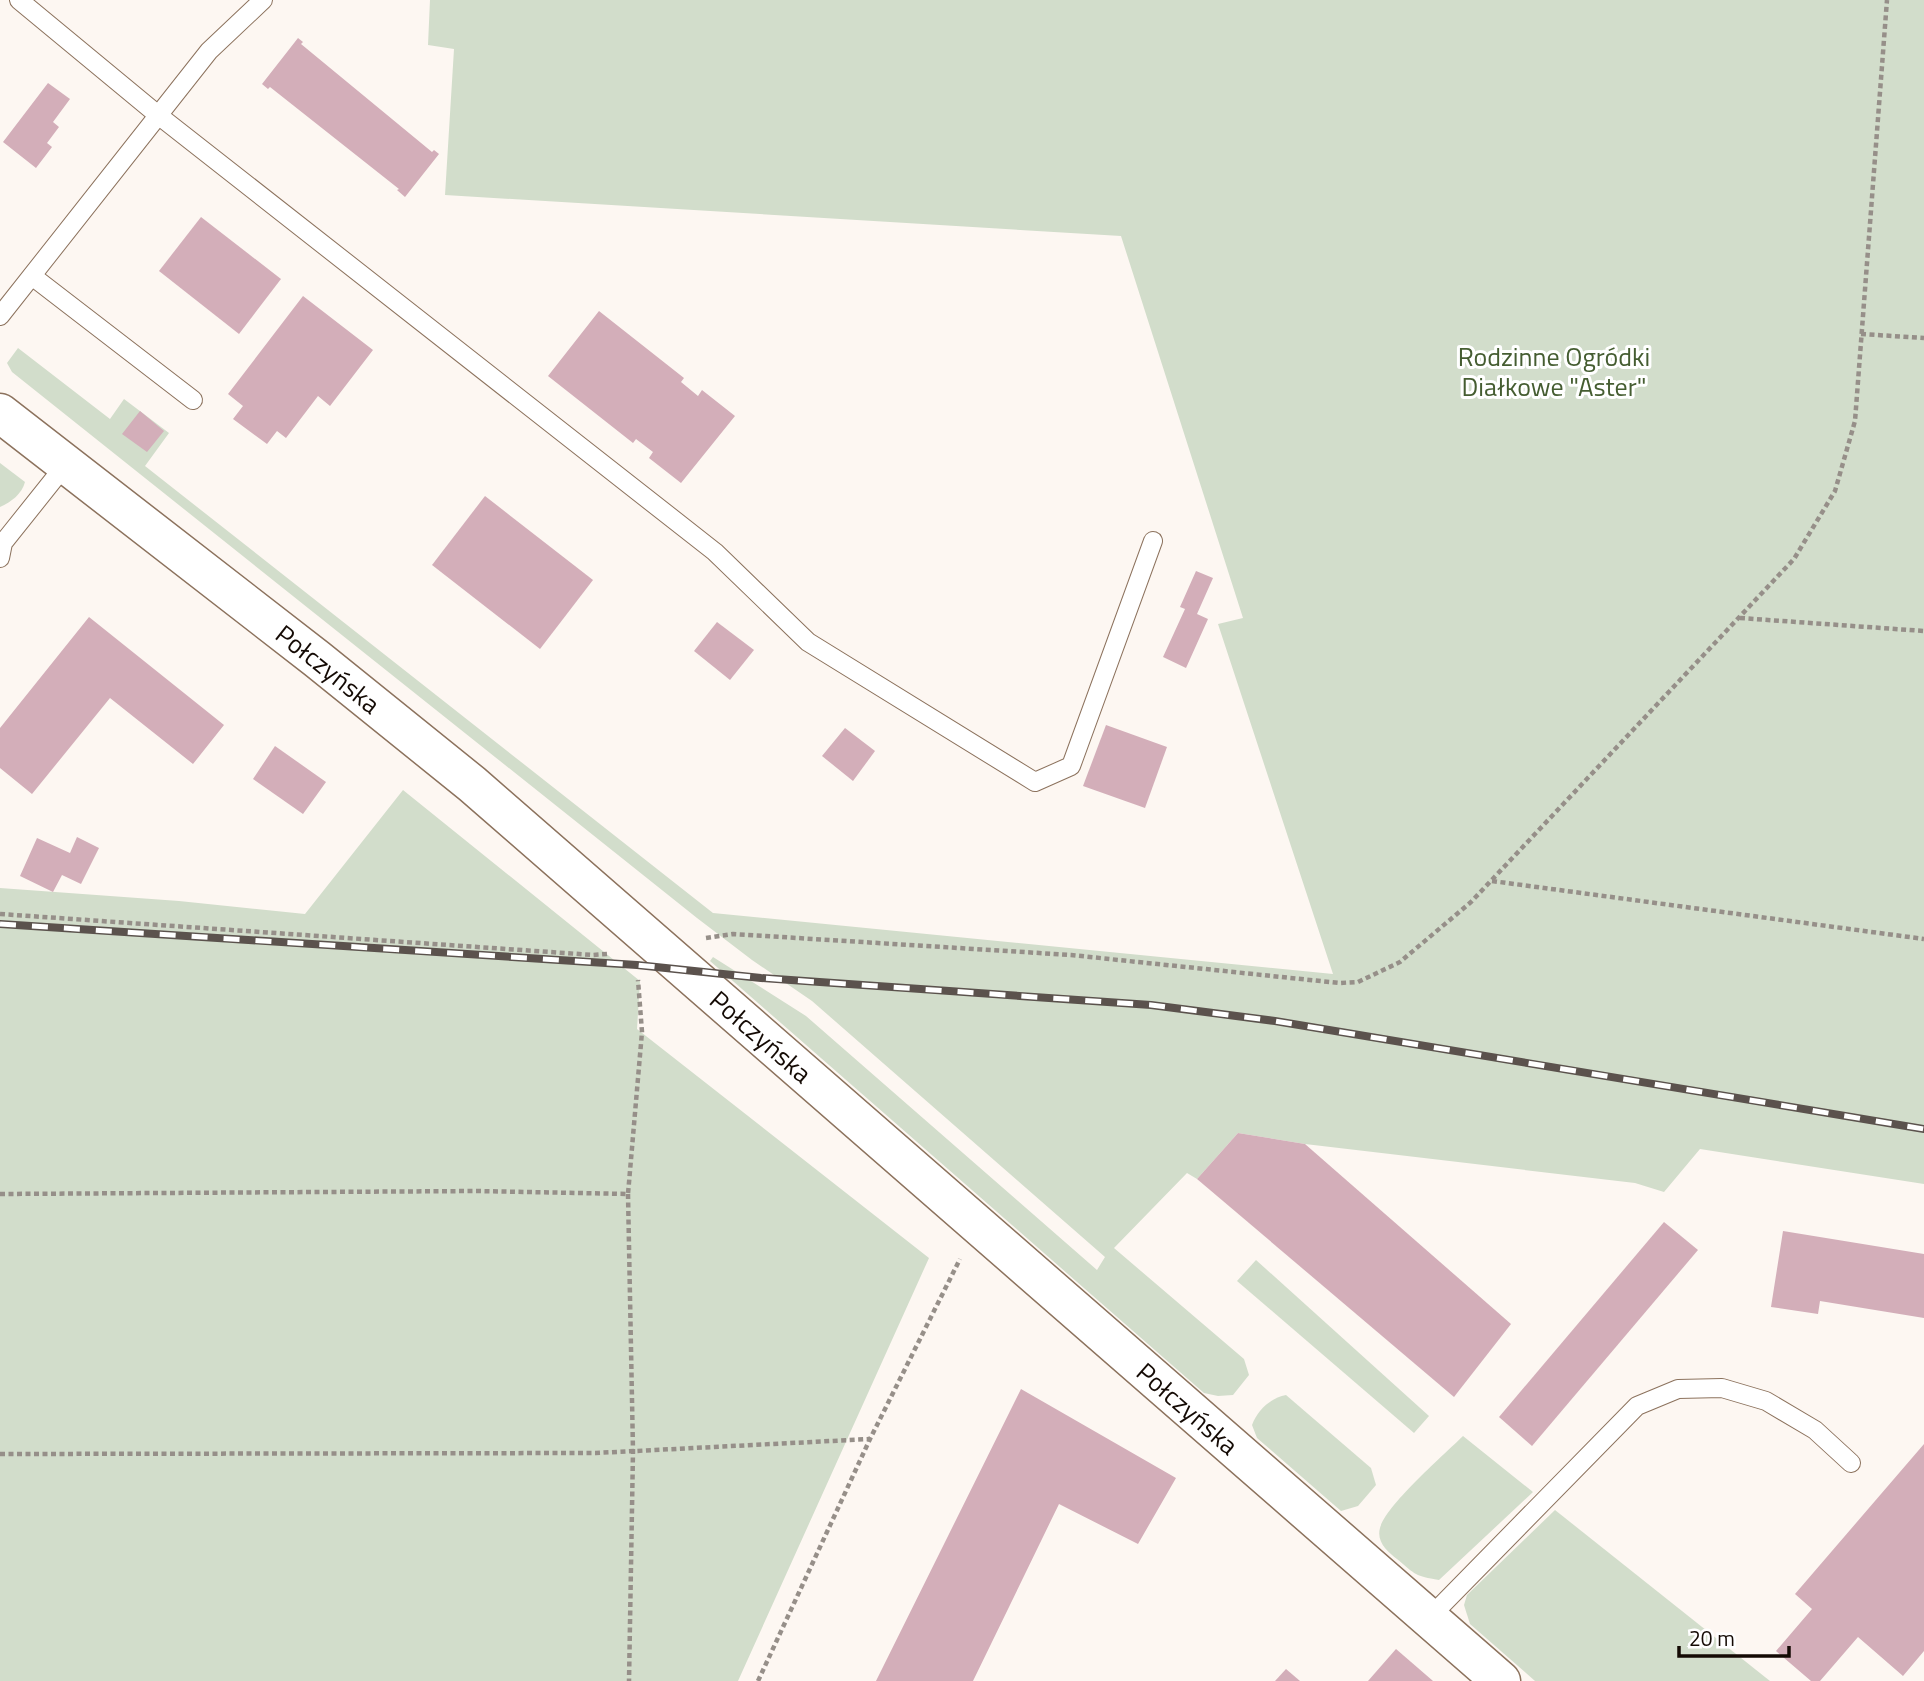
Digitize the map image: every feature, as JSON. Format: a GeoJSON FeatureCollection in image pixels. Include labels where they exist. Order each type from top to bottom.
{"type":"FeatureCollection","features":[{"type":"Feature","properties":{"kind":"street","name":"Połczyńska"},"geometry":{"type":"LineString","coordinates":[[0,413],[390,717],[480,791],[1501,1681]]}},
{"type":"Feature","properties":{"kind":"lane"},"geometry":{"type":"LineString","coordinates":[[19,0],[158,115],[715,552],[808,642],[1035,782],[1071,766],[1153,541]]}},
{"type":"Feature","properties":{"kind":"lane"},"geometry":{"type":"LineString","coordinates":[[3,307],[32,276],[209,51],[263,0]]}},
{"type":"Feature","properties":{"kind":"lane"},"geometry":{"type":"LineString","coordinates":[[32,276],[193,400]]}},
{"type":"Feature","properties":{"kind":"lane"},"geometry":{"type":"LineString","coordinates":[[0,558],[3,543],[66,464]]}},
{"type":"Feature","properties":{"kind":"lane"},"geometry":{"type":"LineString","coordinates":[[1429,1618],[1637,1406],[1678,1389],[1722,1388],[1766,1401],[1815,1430],[1852,1462]]}},
{"type":"Feature","properties":{"kind":"path"},"geometry":{"type":"LineString","coordinates":[[702,938],[733,934],[1071,955],[1348,982],[1358,982],[1400,962],[1471,902],[1794,559],[1835,491],[1855,421],[1886,0]]}},
{"type":"Feature","properties":{"kind":"path"},"geometry":{"type":"LineString","coordinates":[[1861,334],[1924,338]]}},
{"type":"Feature","properties":{"kind":"path"},"geometry":{"type":"LineString","coordinates":[[1739,618],[1924,631]]}},
{"type":"Feature","properties":{"kind":"path"},"geometry":{"type":"LineString","coordinates":[[1491,881],[1924,939]]}},
{"type":"Feature","properties":{"kind":"path"},"geometry":{"type":"LineString","coordinates":[[0,914],[593,955],[612,953]]}},
{"type":"Feature","properties":{"kind":"path"},"geometry":{"type":"LineString","coordinates":[[629,1681],[633,1451],[628,1194],[642,1032],[638,979]]}},
{"type":"Feature","properties":{"kind":"path"},"geometry":{"type":"LineString","coordinates":[[0,1194],[462,1191],[628,1194]]}},
{"type":"Feature","properties":{"kind":"path"},"geometry":{"type":"LineString","coordinates":[[758,1681],[870,1439],[964,1250]]}},
{"type":"Feature","properties":{"kind":"path"},"geometry":{"type":"LineString","coordinates":[[0,1454],[596,1453],[870,1439]]}},
{"type":"Feature","properties":{"kind":"green space","name":"Rodzinne Ogródki Diałkowe \"Aster\""},"geometry":{"type":"Polygon","coordinates":[[[430,0],[1924,0],[1924,1184],[1700,1149],[1664,1192],[1635,1183],[1305,1144],[1238,1133],[1197,1179],[1187,1173],[1114,1248],[1244,1359],[1249,1375],[1233,1395],[1204,1393],[710,961],[713,957],[806,1016],[1097,1270],[1105,1257],[812,1001],[697,918],[12,372],[7,363],[18,348],[110,419],[124,399],[169,433],[145,466],[713,913],[1333,974],[1218,624],[1243,618],[1121,236],[445,195],[454,49],[428,45],[430,0]]]}},
{"type":"Feature","properties":{"kind":"green space"},"geometry":{"type":"Polygon","coordinates":[[[0,463],[25,482],[16,497],[0,507],[0,463]]]}},
{"type":"Feature","properties":{"kind":"green space"},"geometry":{"type":"Polygon","coordinates":[[[403,790],[640,981],[637,1029],[929,1258],[738,1681],[0,1681],[0,888],[179,901],[305,914],[403,790]]]}},
{"type":"Feature","properties":{"kind":"green space"},"geometry":{"type":"Polygon","coordinates":[[[1256,1260],[1429,1416],[1414,1433],[1237,1281],[1256,1260]]]}},
{"type":"Feature","properties":{"kind":"green space"},"geometry":{"type":"Polygon","coordinates":[[[1286,1395],[1371,1468],[1376,1485],[1358,1506],[1341,1511],[1257,1438],[1252,1425],[1261,1409],[1286,1395]]]}},
{"type":"Feature","properties":{"kind":"green space"},"geometry":{"type":"Polygon","coordinates":[[[1463,1436],[1533,1492],[1439,1580],[1420,1576],[1387,1550],[1381,1542],[1380,1528],[1404,1494],[1463,1436]]]}},
{"type":"Feature","properties":{"kind":"green space"},"geometry":{"type":"Polygon","coordinates":[[[1555,1510],[1770,1681],[1535,1681],[1470,1624],[1464,1605],[1467,1595],[1555,1510]]]}},
{"type":"Feature","properties":{"kind":"building"},"geometry":{"type":"Polygon","coordinates":[[[298,38],[303,42],[301,44],[432,152],[434,150],[439,154],[405,197],[397,190],[399,189],[270,87],[268,89],[262,84],[298,38]]]}},
{"type":"Feature","properties":{"kind":"building"},"geometry":{"type":"Polygon","coordinates":[[[48,83],[70,99],[53,122],[59,127],[47,143],[52,147],[36,168],[3,142],[48,83]]]}},
{"type":"Feature","properties":{"kind":"building"},"geometry":{"type":"Polygon","coordinates":[[[201,217],[281,279],[239,334],[159,271],[201,217]]]}},
{"type":"Feature","properties":{"kind":"building"},"geometry":{"type":"Polygon","coordinates":[[[303,296],[373,350],[330,406],[318,396],[286,438],[277,431],[267,444],[233,419],[243,406],[228,394],[303,296]]]}},
{"type":"Feature","properties":{"kind":"building"},"geometry":{"type":"Polygon","coordinates":[[[599,311],[684,378],[681,382],[698,396],[702,390],[735,416],[681,483],[649,458],[653,452],[636,439],[633,443],[548,376],[599,311]]]}},
{"type":"Feature","properties":{"kind":"building"},"geometry":{"type":"Polygon","coordinates":[[[140,411],[164,431],[147,452],[122,434],[140,411]]]}},
{"type":"Feature","properties":{"kind":"building"},"geometry":{"type":"Polygon","coordinates":[[[485,496],[593,580],[540,649],[432,565],[485,496]]]}},
{"type":"Feature","properties":{"kind":"building"},"geometry":{"type":"Polygon","coordinates":[[[1196,571],[1213,578],[1197,614],[1208,619],[1186,668],[1163,657],[1185,609],[1180,607],[1196,571]]]}},
{"type":"Feature","properties":{"kind":"building"},"geometry":{"type":"Polygon","coordinates":[[[89,617],[224,725],[193,764],[110,698],[32,794],[0,768],[0,728],[89,617]]]}},
{"type":"Feature","properties":{"kind":"building"},"geometry":{"type":"Polygon","coordinates":[[[717,622],[754,650],[730,680],[694,651],[717,622]]]}},
{"type":"Feature","properties":{"kind":"building"},"geometry":{"type":"Polygon","coordinates":[[[1106,725],[1167,747],[1145,808],[1083,786],[1106,725]]]}},
{"type":"Feature","properties":{"kind":"building"},"geometry":{"type":"Polygon","coordinates":[[[845,728],[875,751],[853,781],[822,756],[845,728]]]}},
{"type":"Feature","properties":{"kind":"building"},"geometry":{"type":"Polygon","coordinates":[[[275,746],[326,782],[303,814],[253,779],[275,746]]]}},
{"type":"Feature","properties":{"kind":"building"},"geometry":{"type":"Polygon","coordinates":[[[77,837],[99,848],[81,884],[62,875],[53,892],[20,876],[37,838],[70,853],[77,837]]]}},
{"type":"Feature","properties":{"kind":"building"},"geometry":{"type":"Polygon","coordinates":[[[1238,1133],[1305,1144],[1511,1324],[1454,1397],[1197,1179],[1238,1133]]]}},
{"type":"Feature","properties":{"kind":"building"},"geometry":{"type":"Polygon","coordinates":[[[1664,1222],[1698,1250],[1532,1446],[1499,1417],[1664,1222]]]}},
{"type":"Feature","properties":{"kind":"building"},"geometry":{"type":"Polygon","coordinates":[[[1783,1231],[1924,1254],[1924,1318],[1820,1301],[1818,1314],[1771,1307],[1783,1231]]]}},
{"type":"Feature","properties":{"kind":"building"},"geometry":{"type":"Polygon","coordinates":[[[1021,1389],[1176,1478],[1138,1544],[1059,1504],[973,1681],[876,1681],[1021,1389]]]}},
{"type":"Feature","properties":{"kind":"building"},"geometry":{"type":"Polygon","coordinates":[[[1924,1444],[1924,1651],[1903,1676],[1858,1637],[1820,1681],[1811,1681],[1776,1651],[1812,1609],[1795,1594],[1924,1444]]]}},
{"type":"Feature","properties":{"kind":"building"},"geometry":{"type":"Polygon","coordinates":[[[1396,1649],[1433,1681],[1368,1681],[1396,1649]]]}},
{"type":"Feature","properties":{"kind":"building"},"geometry":{"type":"Polygon","coordinates":[[[1286,1669],[1300,1681],[1275,1681],[1286,1669]]]}},
{"type":"Feature","properties":{"kind":"railway"},"geometry":{"type":"LineString","coordinates":[[0,924],[637,965],[761,978],[1151,1005],[1275,1021],[1924,1129]]}}]}
